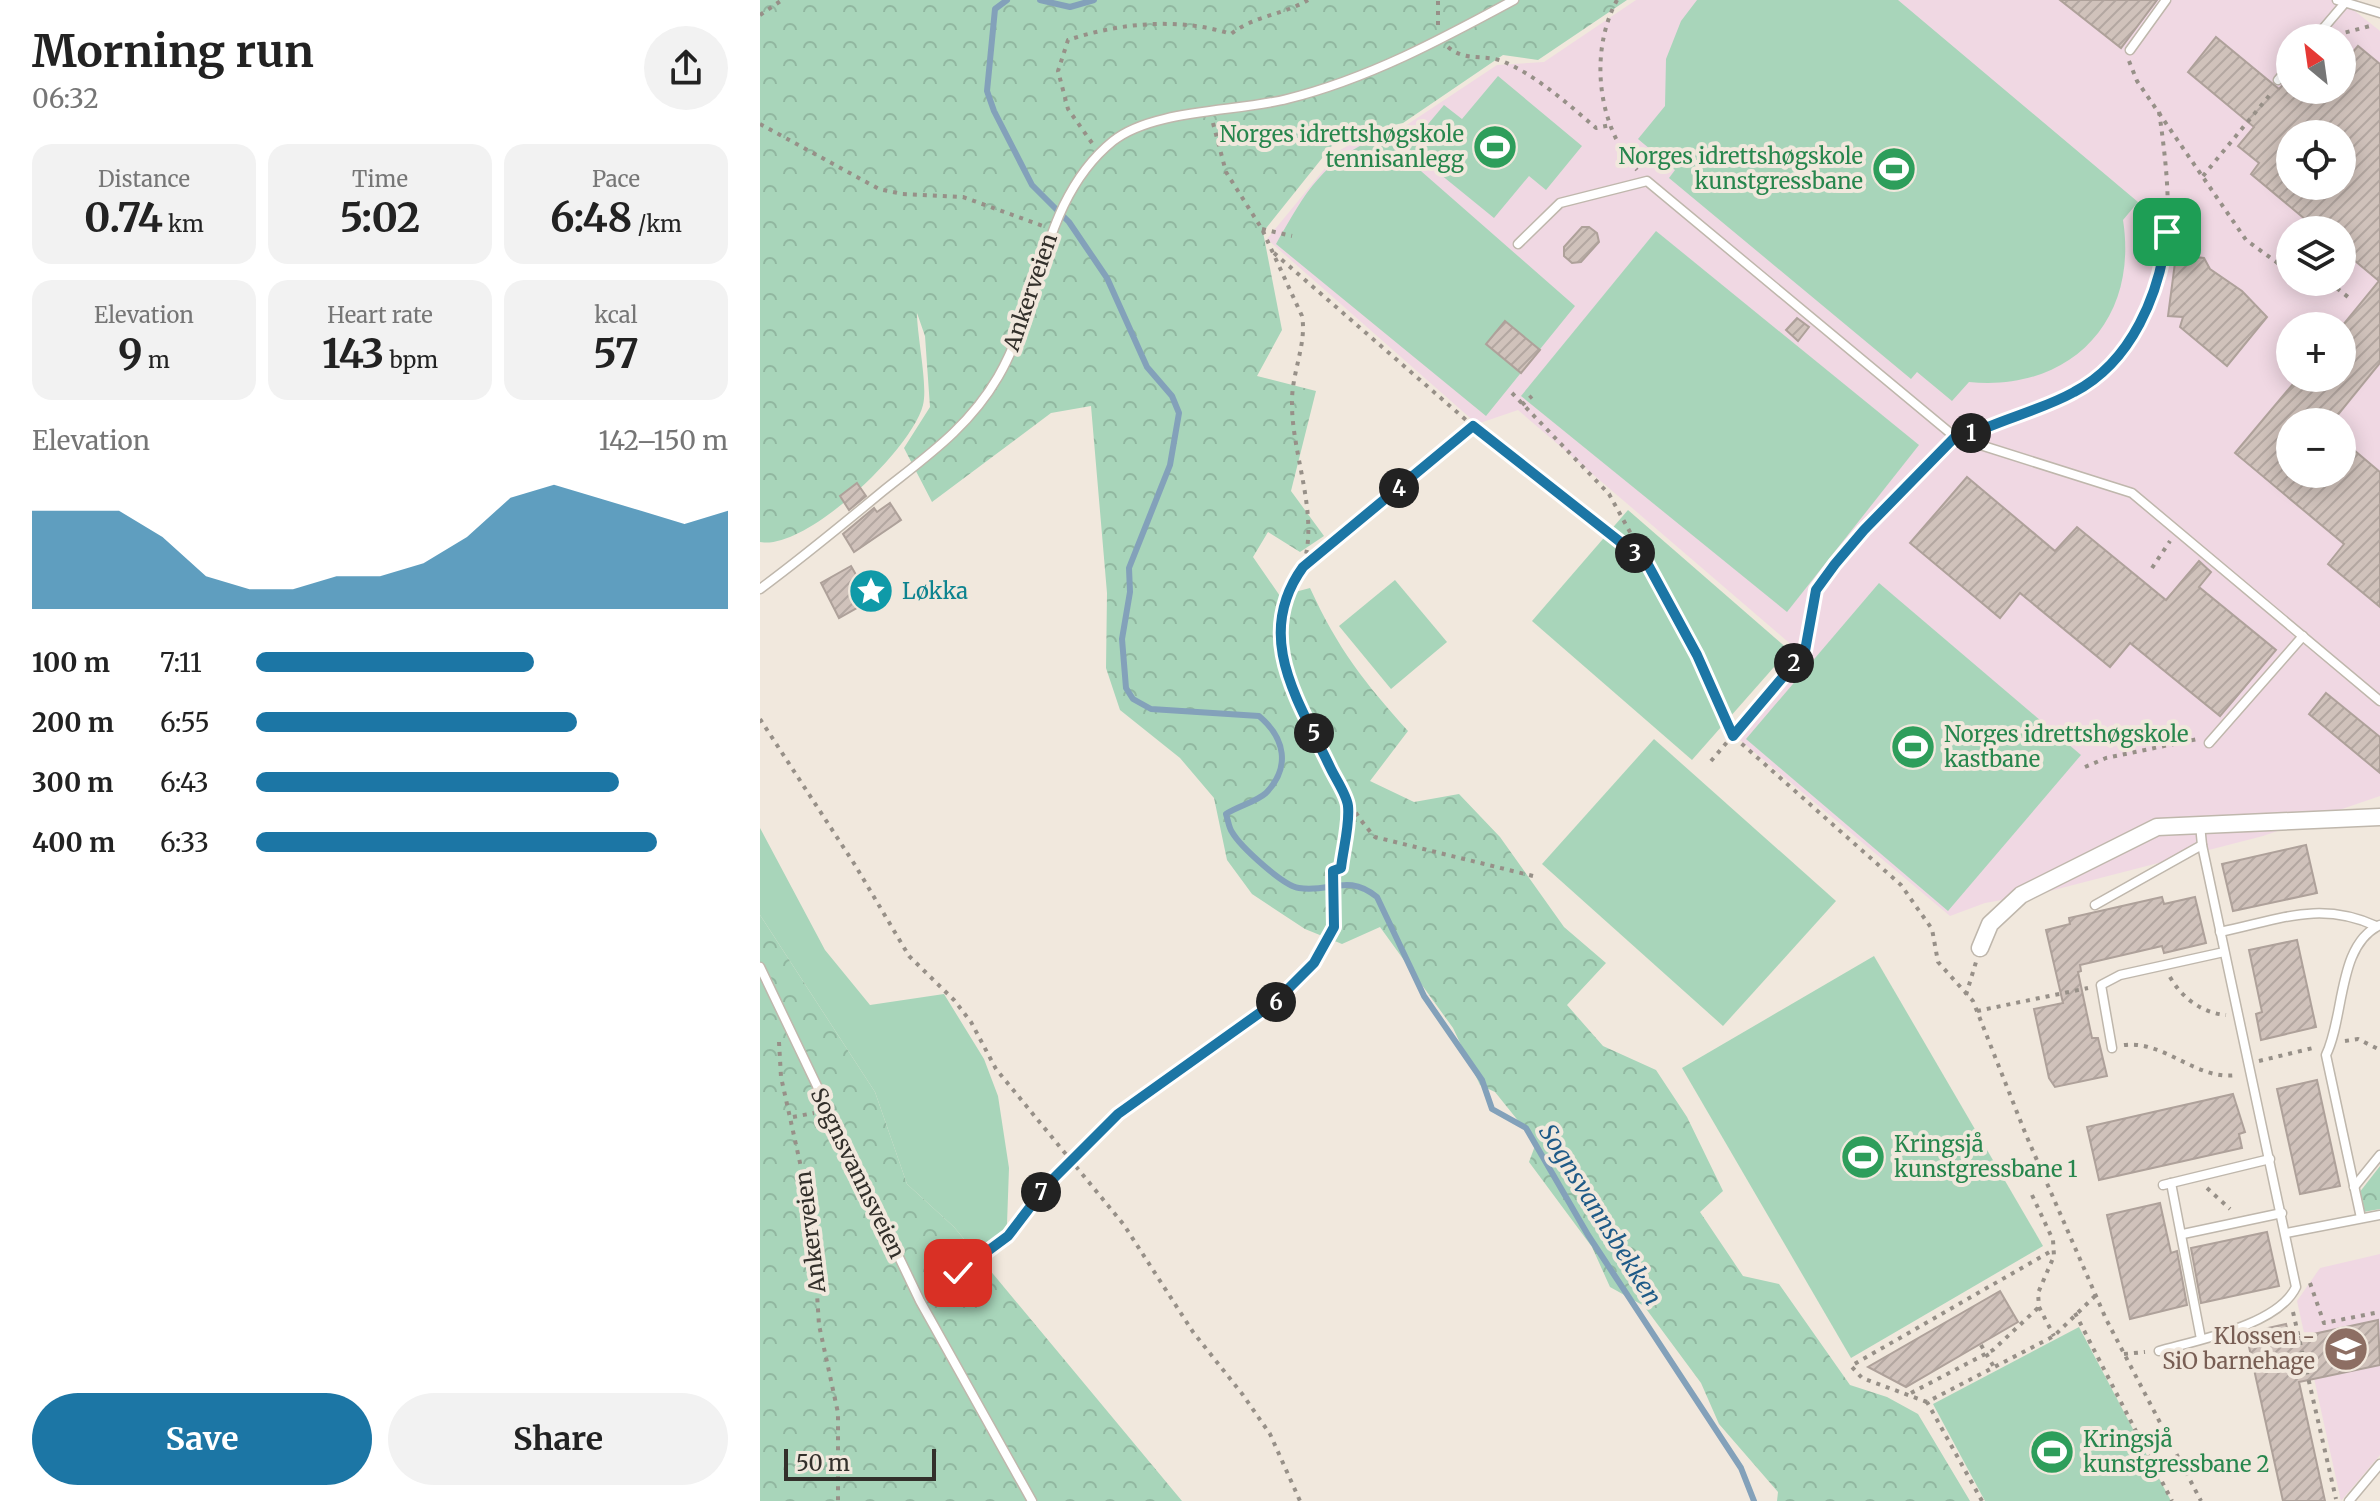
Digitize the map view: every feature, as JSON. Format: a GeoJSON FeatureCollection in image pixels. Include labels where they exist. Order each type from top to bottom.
{"type":"FeatureCollection","features":[{"type":"Feature","properties":{"kind":"street"},"geometry":{"type":"LineString","coordinates":[[1980,948],[1990,924],[2021,895],[2145,831],[2169,824],[2380,817]]}},
{"type":"Feature","properties":{"kind":"lane","name":"Ankerveien"},"geometry":{"type":"LineString","coordinates":[[760,589],[823,543],[967,421],[997,379],[1024,323],[1056,217],[1099,154],[1138,127],[1175,117],[1289,99],[1376,69],[1442,39],[1514,0]]}},
{"type":"Feature","properties":{"kind":"lane"},"geometry":{"type":"LineString","coordinates":[[2130,50],[2166,0]]}},
{"type":"Feature","properties":{"kind":"lane"},"geometry":{"type":"LineString","coordinates":[[2325,24],[2340,2],[2380,13]]}},
{"type":"Feature","properties":{"kind":"lane"},"geometry":{"type":"LineString","coordinates":[[1518,244],[1560,203],[1647,181],[1957,438],[2132,493],[2380,701]]}},
{"type":"Feature","properties":{"kind":"lane"},"geometry":{"type":"LineString","coordinates":[[1811,608],[1816,590],[1864,530],[1957,438]]}},
{"type":"Feature","properties":{"kind":"lane"},"geometry":{"type":"LineString","coordinates":[[2209,743],[2303,636]]}},
{"type":"Feature","properties":{"kind":"lane"},"geometry":{"type":"LineString","coordinates":[[2159,1351],[2250,1322],[2290,1300],[2296,1287],[2224,952],[2200,824]]}},
{"type":"Feature","properties":{"kind":"lane"},"geometry":{"type":"LineString","coordinates":[[2095,905],[2202,845]]}},
{"type":"Feature","properties":{"kind":"lane"},"geometry":{"type":"LineString","coordinates":[[2220,932],[2322,911],[2346,914],[2378,926],[2351,954],[2336,1033],[2326,1055],[2361,1218]]}},
{"type":"Feature","properties":{"kind":"lane"},"geometry":{"type":"LineString","coordinates":[[2112,1048],[2101,985],[2120,975],[2224,952]]}},
{"type":"Feature","properties":{"kind":"lane"},"geometry":{"type":"LineString","coordinates":[[760,967],[780,1011]]}},
{"type":"Feature","properties":{"kind":"lane","name":"Sognsvannsveien"},"geometry":{"type":"LineString","coordinates":[[780,1011],[927,1314],[1032,1501]]}},
{"type":"Feature","properties":{"kind":"lane"},"geometry":{"type":"LineString","coordinates":[[2354,1187],[2380,1155]]}},
{"type":"Feature","properties":{"kind":"lane"},"geometry":{"type":"LineString","coordinates":[[2201,1339],[2186,1273],[2183,1234],[2167,1184],[2270,1159]]}},
{"type":"Feature","properties":{"kind":"lane"},"geometry":{"type":"LineString","coordinates":[[2183,1234],[2282,1213]]}},
{"type":"Feature","properties":{"kind":"lane"},"geometry":{"type":"LineString","coordinates":[[2286,1233],[2380,1215]]}},
{"type":"Feature","properties":{"kind":"lane"},"geometry":{"type":"LineString","coordinates":[[2349,1501],[2380,1464]]}},
{"type":"Feature","properties":{"kind":"path"},"geometry":{"type":"LineString","coordinates":[[760,15],[782,0]]}},
{"type":"Feature","properties":{"kind":"path"},"geometry":{"type":"LineString","coordinates":[[1099,154],[1068,109],[1058,71],[1068,40],[1099,29],[1172,22],[1231,34],[1244,23],[1286,13],[1308,0]]}},
{"type":"Feature","properties":{"kind":"path"},"geometry":{"type":"LineString","coordinates":[[1438,0],[1437,21],[1442,39],[1459,54],[1501,61],[1545,87],[1596,128],[1611,125]]}},
{"type":"Feature","properties":{"kind":"path"},"geometry":{"type":"LineString","coordinates":[[1617,0],[1607,19],[1600,55],[1604,106],[1628,160]]}},
{"type":"Feature","properties":{"kind":"path"},"geometry":{"type":"LineString","coordinates":[[2356,30],[2380,23]]}},
{"type":"Feature","properties":{"kind":"path"},"geometry":{"type":"LineString","coordinates":[[2130,50],[2131,68],[2246,240],[2276,262]]}},
{"type":"Feature","properties":{"kind":"path"},"geometry":{"type":"LineString","coordinates":[[2203,176],[2271,94]]}},
{"type":"Feature","properties":{"kind":"path"},"geometry":{"type":"LineString","coordinates":[[1957,438],[2077,391],[2109,365],[2139,325],[2157,286],[2167,232],[2168,166],[2159,111]]}},
{"type":"Feature","properties":{"kind":"path"},"geometry":{"type":"LineString","coordinates":[[1213,113],[1219,157],[1274,253],[1304,329],[1293,374],[1291,404],[1309,538],[1303,567],[1285,598],[1278,619],[1279,641],[1298,699],[1348,804],[1375,837],[1533,876]]}},
{"type":"Feature","properties":{"kind":"path"},"geometry":{"type":"LineString","coordinates":[[760,124],[879,189],[902,194],[963,197],[1051,229]]}},
{"type":"Feature","properties":{"kind":"path"},"geometry":{"type":"LineString","coordinates":[[1262,229],[1292,236]]}},
{"type":"Feature","properties":{"kind":"path"},"geometry":{"type":"LineString","coordinates":[[1274,253],[1473,426],[1647,563]]}},
{"type":"Feature","properties":{"kind":"path"},"geometry":{"type":"LineString","coordinates":[[1512,393],[1609,494],[1697,655],[1733,736],[1901,885],[1932,929],[1938,962],[1977,1011],[2026,1135],[2124,1354],[2201,1501]]}},
{"type":"Feature","properties":{"kind":"path"},"geometry":{"type":"LineString","coordinates":[[1522,405],[1532,396]]}},
{"type":"Feature","properties":{"kind":"path"},"geometry":{"type":"LineString","coordinates":[[1303,567],[1473,426]]}},
{"type":"Feature","properties":{"kind":"path"},"geometry":{"type":"LineString","coordinates":[[2152,568],[2169,547],[2170,523]]}},
{"type":"Feature","properties":{"kind":"path"},"geometry":{"type":"LineString","coordinates":[[1711,761],[1805,651],[1811,608]]}},
{"type":"Feature","properties":{"kind":"path"},"geometry":{"type":"LineString","coordinates":[[760,719],[855,865],[909,956],[954,1000],[971,1022],[996,1069],[1124,1225],[1193,1332],[1270,1434],[1300,1501]]}},
{"type":"Feature","properties":{"kind":"path"},"geometry":{"type":"LineString","coordinates":[[2085,767],[2106,758],[2216,736]]}},
{"type":"Feature","properties":{"kind":"path"},"geometry":{"type":"LineString","coordinates":[[927,1314],[950,1289],[958,1273],[1008,1236],[1027,1214],[1031,1203],[1118,1114],[1275,1002],[1314,963],[1334,927],[1333,871],[1341,868],[1348,804]]}},
{"type":"Feature","properties":{"kind":"path"},"geometry":{"type":"LineString","coordinates":[[1966,995],[1980,948]]}},
{"type":"Feature","properties":{"kind":"path"},"geometry":{"type":"LineString","coordinates":[[2163,964],[2174,984],[2191,1003],[2213,1014],[2240,1017]]}},
{"type":"Feature","properties":{"kind":"path"},"geometry":{"type":"LineString","coordinates":[[1977,1011],[2101,985]]}},
{"type":"Feature","properties":{"kind":"path","name":"Ankerveien"},"geometry":{"type":"LineString","coordinates":[[780,1011],[780,1067],[812,1217],[819,1325],[838,1413],[838,1501]]}},
{"type":"Feature","properties":{"kind":"path"},"geometry":{"type":"LineString","coordinates":[[2112,1048],[2139,1045],[2222,1077],[2251,1073]]}},
{"type":"Feature","properties":{"kind":"path"},"geometry":{"type":"LineString","coordinates":[[793,1117],[827,1111]]}},
{"type":"Feature","properties":{"kind":"path"},"geometry":{"type":"LineString","coordinates":[[2195,1177],[2244,1222]]}},
{"type":"Feature","properties":{"kind":"path"},"geometry":{"type":"LineString","coordinates":[[2032,1195],[2048,1226],[2053,1250],[2038,1293],[2039,1307],[2054,1336]]}},
{"type":"Feature","properties":{"kind":"path"},"geometry":{"type":"LineString","coordinates":[[1982,1501],[1927,1402],[1862,1378],[1851,1366],[2053,1250]]}},
{"type":"Feature","properties":{"kind":"path"},"geometry":{"type":"LineString","coordinates":[[2294,1267],[2314,1287],[2324,1323],[2380,1312]]}},
{"type":"Feature","properties":{"kind":"path"},"geometry":{"type":"LineString","coordinates":[[1927,1402],[2054,1336],[2097,1294]]}},
{"type":"Feature","properties":{"kind":"path"},"geometry":{"type":"LineString","coordinates":[[2290,1300],[2337,1501]]}},
{"type":"Feature","properties":{"kind":"path"},"geometry":{"type":"LineString","coordinates":[[1909,1394],[1986,1354],[2039,1307]]}},
{"type":"Feature","properties":{"kind":"path"},"geometry":{"type":"LineString","coordinates":[[2075,1313],[2172,1501]]}},
{"type":"Feature","properties":{"kind":"path"},"geometry":{"type":"LineString","coordinates":[[1981,1345],[1994,1367]]}},
{"type":"Feature","properties":{"kind":"path"},"geometry":{"type":"LineString","coordinates":[[2124,1354],[2159,1351]]}},
{"type":"Feature","properties":{"kind":"shaded area"},"geometry":{"type":"Polygon","coordinates":[[[1636,0],[2341,0],[2380,31],[2380,796],[2263,836],[2046,892],[1985,903],[1950,916],[1740,740],[1808,659],[1518,410],[1477,424],[1267,239],[1340,150],[1371,133],[1396,132],[1497,65],[1544,62],[1636,0]]]}},
{"type":"Feature","properties":{"kind":"shaded area"},"geometry":{"type":"Polygon","coordinates":[[[2380,1254],[2380,1455],[2341,1501],[2297,1301],[2320,1268],[2380,1254]]]}},
{"type":"Feature","properties":{"kind":"green space"},"geometry":{"type":"Polygon","coordinates":[[[760,0],[1627,0],[1538,60],[1503,55],[1403,123],[1339,137],[1263,232],[1282,330],[1257,376],[1316,391],[1291,491],[1324,536],[1300,552],[1268,532],[1253,557],[1280,596],[1310,588],[1353,664],[1408,731],[1370,781],[1414,802],[1459,794],[1500,837],[1564,927],[1606,963],[1567,1005],[1603,1046],[1656,1070],[1687,1117],[1723,1191],[1700,1212],[1743,1276],[1779,1284],[1850,1385],[1887,1397],[1918,1414],[1970,1501],[1777,1501],[1778,1492],[1719,1424],[1701,1383],[1644,1306],[1610,1287],[1592,1247],[1529,1162],[1536,1143],[1495,1092],[1480,1085],[1453,1028],[1380,927],[1342,944],[1305,929],[1252,894],[1227,860],[1214,798],[1180,758],[1120,710],[1106,668],[1107,593],[1091,406],[1051,413],[932,502],[904,448],[930,407],[925,336],[917,313],[924,397],[915,424],[879,470],[829,514],[780,541],[760,542],[760,0]]]}},
{"type":"Feature","properties":{"kind":"green space"},"geometry":{"type":"Polygon","coordinates":[[[1697,0],[1898,0],[2138,202],[2123,220],[2125,257],[2120,290],[2108,319],[2090,343],[2066,362],[2038,375],[2005,382],[1969,382],[1952,401],[1917,372],[1911,379],[1669,178],[1675,170],[1638,139],[1665,106],[1666,59],[1681,21],[1697,0]]]}},
{"type":"Feature","properties":{"kind":"green space","name":"Norges idrettshøgskole tennisanlegg"},"geometry":{"type":"Polygon","coordinates":[[[1498,76],[1582,146],[1546,190],[1529,176],[1494,218],[1408,148],[1444,105],[1462,119],[1498,76]]]}},
{"type":"Feature","properties":{"kind":"green space"},"geometry":{"type":"Polygon","coordinates":[[[1381,136],[1575,306],[1486,416],[1276,244],[1318,179],[1344,156],[1381,136]]]}},
{"type":"Feature","properties":{"kind":"green space"},"geometry":{"type":"Polygon","coordinates":[[[1656,231],[1919,445],[1787,612],[1521,396],[1656,231]]]}},
{"type":"Feature","properties":{"kind":"green space"},"geometry":{"type":"Polygon","coordinates":[[[1628,510],[1789,650],[1692,760],[1532,621],[1628,510]]]}},
{"type":"Feature","properties":{"kind":"green space"},"geometry":{"type":"Polygon","coordinates":[[[1395,580],[1447,642],[1391,689],[1339,626],[1395,580]]]}},
{"type":"Feature","properties":{"kind":"green space","name":"Norges idrettshøgskole kastbane"},"geometry":{"type":"Polygon","coordinates":[[[1879,583],[2081,755],[1948,911],[1746,739],[1879,583]]]}},
{"type":"Feature","properties":{"kind":"green space"},"geometry":{"type":"Polygon","coordinates":[[[1654,739],[1836,901],[1723,1026],[1542,864],[1654,739]]]}},
{"type":"Feature","properties":{"kind":"green space"},"geometry":{"type":"Polygon","coordinates":[[[760,828],[825,950],[870,1005],[944,994],[984,1059],[998,1096],[1009,1168],[1007,1224],[984,1263],[954,1227],[907,1184],[875,1092],[760,915],[760,828]]]}},
{"type":"Feature","properties":{"kind":"green space"},"geometry":{"type":"Polygon","coordinates":[[[760,915],[875,1092],[907,1184],[954,1227],[1182,1501],[760,1501],[760,915]]]}},
{"type":"Feature","properties":{"kind":"green space","name":"Kringsjå kunstgressbane 1"},"geometry":{"type":"Polygon","coordinates":[[[1874,956],[2043,1246],[1851,1358],[1682,1068],[1874,956]]]}},
{"type":"Feature","properties":{"kind":"green space"},"geometry":{"type":"Polygon","coordinates":[[[2380,1166],[2380,1209],[2363,1212],[2359,1193],[2380,1166]]]}},
{"type":"Feature","properties":{"kind":"green space","name":"Kringsjå kunstgressbane 2"},"geometry":{"type":"Polygon","coordinates":[[[2079,1327],[2171,1501],[1985,1501],[1933,1404],[2079,1327]]]}},
{"type":"Feature","properties":{"kind":"building"},"geometry":{"type":"Polygon","coordinates":[[[2060,0],[2157,0],[2121,48],[2060,0]]]}},
{"type":"Feature","properties":{"kind":"building"},"geometry":{"type":"Polygon","coordinates":[[[2216,37],[2276,87],[2276,104],[2356,104],[2356,48],[2358,46],[2380,64],[2380,363],[2343,408],[2276,408],[2276,487],[2235,453],[2286,392],[2356,392],[2356,312],[2354,312],[2379,281],[2356,262],[2356,216],[2301,216],[2282,200],[2356,200],[2356,120],[2276,120],[2276,195],[2251,174],[2259,163],[2238,146],[2254,127],[2188,72],[2216,37]]]}},
{"type":"Feature","properties":{"kind":"building"},"geometry":{"type":"Polygon","coordinates":[[[1582,227],[1589,227],[1597,233],[1599,242],[1581,262],[1572,263],[1564,256],[1564,247],[1582,227]]]}},
{"type":"Feature","properties":{"kind":"building"},"geometry":{"type":"Polygon","coordinates":[[[2176,255],[2204,258],[2210,269],[2242,291],[2267,317],[2227,366],[2180,327],[2183,317],[2168,316],[2176,255]]]}},
{"type":"Feature","properties":{"kind":"building"},"geometry":{"type":"Polygon","coordinates":[[[1797,318],[1809,327],[1798,341],[1786,330],[1797,318]]]}},
{"type":"Feature","properties":{"kind":"building"},"geometry":{"type":"Polygon","coordinates":[[[1505,321],[1540,350],[1521,373],[1486,344],[1505,321]]]}},
{"type":"Feature","properties":{"kind":"building"},"geometry":{"type":"Polygon","coordinates":[[[2356,452],[2380,472],[2380,607],[2328,564],[2344,544],[2277,488],[2356,488],[2356,452]]]}},
{"type":"Feature","properties":{"kind":"building"},"geometry":{"type":"Polygon","coordinates":[[[1967,477],[2055,551],[2077,527],[2166,600],[2199,561],[2211,572],[2199,587],[2276,650],[2220,716],[2130,643],[2110,667],[2020,593],[2000,618],[1910,543],[1967,477]]]}},
{"type":"Feature","properties":{"kind":"building"},"geometry":{"type":"Polygon","coordinates":[[[857,483],[866,496],[849,510],[840,496],[857,483]]]}},
{"type":"Feature","properties":{"kind":"building"},"geometry":{"type":"Polygon","coordinates":[[[890,503],[901,520],[854,552],[843,534],[874,508],[877,512],[890,503]]]}},
{"type":"Feature","properties":{"kind":"building"},"geometry":{"type":"Polygon","coordinates":[[[851,566],[868,596],[860,601],[862,605],[839,618],[821,583],[851,566]]]}},
{"type":"Feature","properties":{"kind":"building"},"geometry":{"type":"Polygon","coordinates":[[[2326,693],[2380,737],[2380,773],[2309,714],[2326,693]]]}},
{"type":"Feature","properties":{"kind":"building"},"geometry":{"type":"Polygon","coordinates":[[[2306,845],[2317,893],[2233,911],[2222,864],[2306,845]]]}},
{"type":"Feature","properties":{"kind":"building"},"geometry":{"type":"Polygon","coordinates":[[[2162,897],[2164,904],[2195,897],[2206,943],[2164,953],[2162,946],[2080,965],[2081,971],[2078,972],[2092,1038],[2098,1038],[2107,1076],[2055,1087],[2049,1078],[2034,1009],[2063,1003],[2046,930],[2070,924],[2069,918],[2162,897]]]}},
{"type":"Feature","properties":{"kind":"building"},"geometry":{"type":"Polygon","coordinates":[[[2297,940],[2316,1027],[2261,1040],[2256,1014],[2262,1012],[2249,950],[2297,940]]]}},
{"type":"Feature","properties":{"kind":"building"},"geometry":{"type":"Polygon","coordinates":[[[2317,1080],[2340,1186],[2300,1194],[2277,1089],[2317,1080]]]}},
{"type":"Feature","properties":{"kind":"building"},"geometry":{"type":"Polygon","coordinates":[[[2233,1094],[2245,1132],[2239,1134],[2242,1148],[2099,1180],[2087,1127],[2233,1094]]]}},
{"type":"Feature","properties":{"kind":"building"},"geometry":{"type":"Polygon","coordinates":[[[2160,1203],[2171,1253],[2177,1251],[2187,1305],[2130,1319],[2107,1215],[2160,1203]]]}},
{"type":"Feature","properties":{"kind":"building"},"geometry":{"type":"Polygon","coordinates":[[[2267,1232],[2279,1286],[2201,1303],[2191,1248],[2267,1232]]]}},
{"type":"Feature","properties":{"kind":"building"},"geometry":{"type":"Polygon","coordinates":[[[2000,1291],[2018,1322],[1906,1387],[1868,1367],[2000,1291]]]}},
{"type":"Feature","properties":{"kind":"building"},"geometry":{"type":"Polygon","coordinates":[[[2378,1320],[2380,1365],[2299,1382],[2325,1501],[2283,1501],[2246,1333],[2286,1324],[2290,1339],[2378,1320]]]}},
{"type":"Feature","properties":{"kind":"waterway","name":"Sognsvannsbekken"},"geometry":{"type":"LineString","coordinates":[[1007,0],[995,9],[987,91],[994,111],[1032,185],[1069,222],[1107,278],[1147,367],[1172,396],[1179,413],[1170,465],[1129,568],[1130,592],[1122,639],[1126,688],[1133,699],[1151,709],[1259,716],[1275,734],[1282,753],[1279,773],[1266,793],[1226,814],[1232,832],[1262,864],[1292,886],[1310,889],[1357,886],[1377,897],[1424,996],[1482,1080],[1492,1109],[1526,1128],[1588,1235],[1741,1468],[1754,1501]]}},
{"type":"Feature","properties":{"kind":"waterway","name":"Sognsvannsbekken"},"geometry":{"type":"LineString","coordinates":[[1040,0],[1070,7],[1094,0]]}},
{"type":"Feature","properties":{"kind":"place","name":"Norges idrettshøgskole tennisanlegg"},"geometry":{"type":"Point","coordinates":[1495,147]}},
{"type":"Feature","properties":{"kind":"place","name":"Norges idrettshøgskole kunstgressbane"},"geometry":{"type":"Point","coordinates":[1894,169]}},
{"type":"Feature","properties":{"kind":"place","name":"Løkka"},"geometry":{"type":"Point","coordinates":[871,591]}},
{"type":"Feature","properties":{"kind":"place","name":"Norges idrettshøgskole kastbane"},"geometry":{"type":"Point","coordinates":[1913,747]}},
{"type":"Feature","properties":{"kind":"place","name":"Kringsjå kunstgressbane 1"},"geometry":{"type":"Point","coordinates":[1863,1157]}},
{"type":"Feature","properties":{"kind":"place","name":"Klossen - SiO barnehage"},"geometry":{"type":"Point","coordinates":[2346,1349]}},
{"type":"Feature","properties":{"kind":"place","name":"Kringsjå kunstgressbane 2"},"geometry":{"type":"Point","coordinates":[2052,1452]}},
{"type":"Feature","properties":{"kind":"route"},"geometry":{"type":"LineString","coordinates":[[958,1273],[971,1260],[1008,1236],[1047,1185],[1118,1114],[1275,1002],[1314,963],[1330,936],[1334,927],[1335,906],[1333,871],[1341,868],[1348,804],[1298,699],[1279,641],[1278,619],[1292,581],[1303,567],[1473,426],[1647,563],[1697,655],[1733,736],[1805,651],[1816,590],[1835,564],[1955,437],[1960,440],[2061,399],[2087,384],[2109,365],[2139,325],[2150,303],[2162,268],[2167,232]]}}]}
